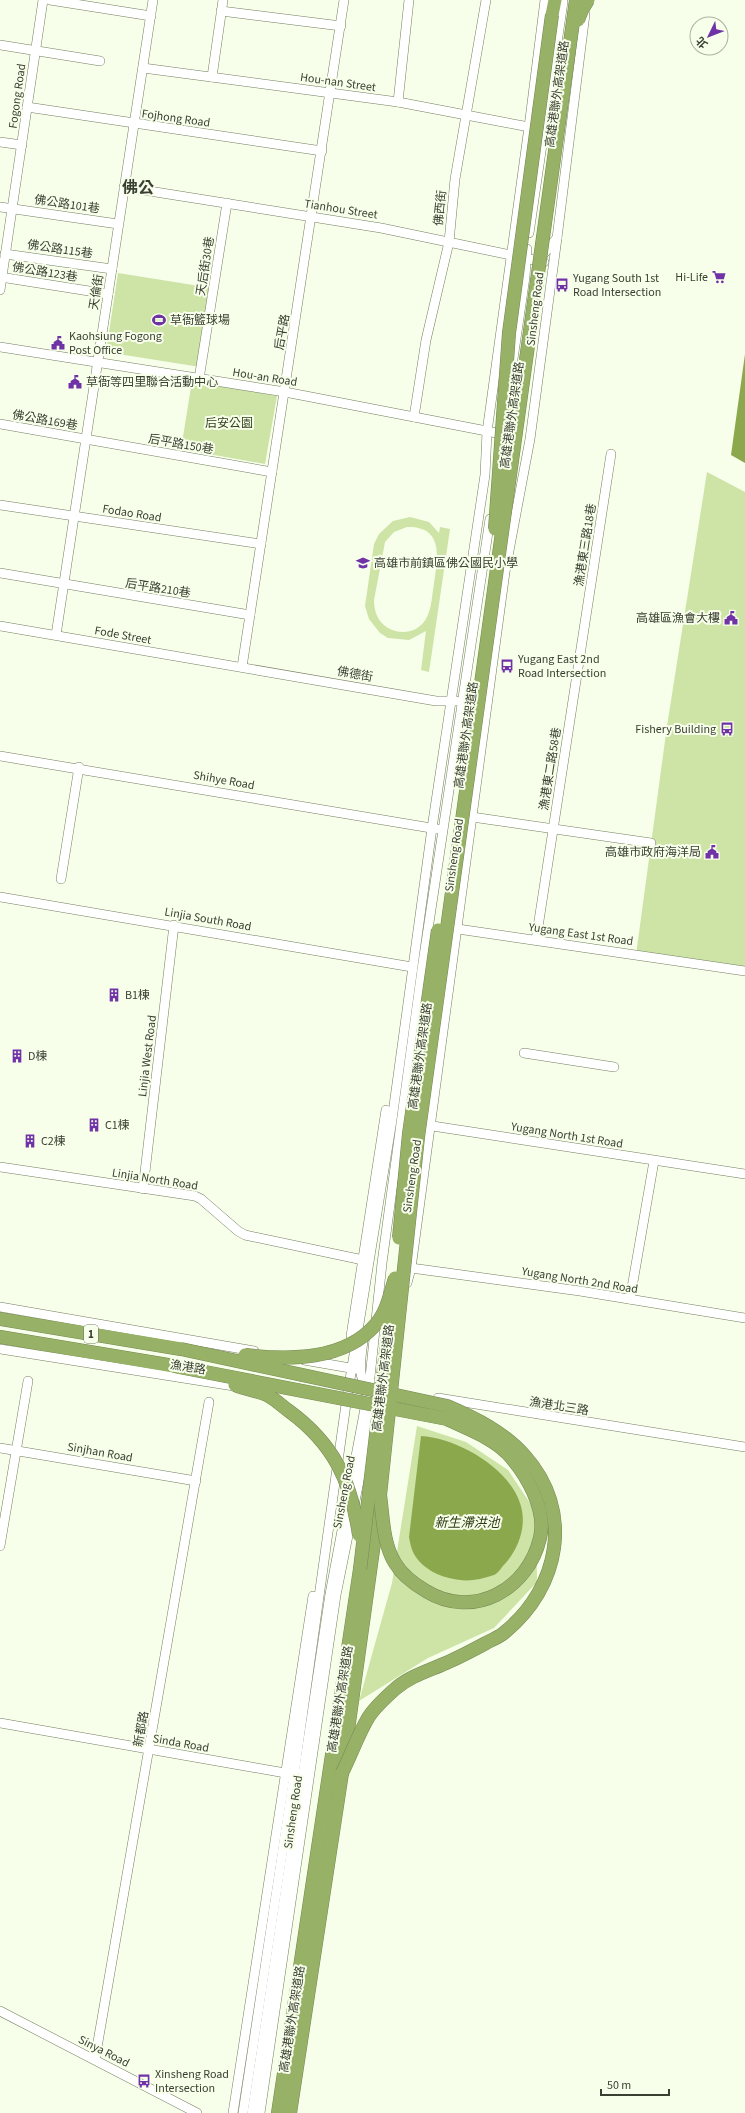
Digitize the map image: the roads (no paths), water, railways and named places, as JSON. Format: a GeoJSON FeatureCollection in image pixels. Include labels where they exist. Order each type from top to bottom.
{"type":"FeatureCollection","features":[{"type":"Feature","properties":{"kind":"highway","name":"高雄港聯外高架道路"},"geometry":{"type":"LineString","coordinates":[[278,2113],[360,1569],[395,1278],[409,1134],[576,0]]}},
{"type":"Feature","properties":{"kind":"highway"},"geometry":{"type":"LineString","coordinates":[[497,543],[523,439],[579,18],[589,0]]}},
{"type":"Feature","properties":{"kind":"highway","name":"高雄港聯外高架道路"},"geometry":{"type":"LineString","coordinates":[[290,2113],[342,1773],[380,1495],[418,1137],[497,543],[563,1]]}},
{"type":"Feature","properties":{"kind":"highway"},"geometry":{"type":"LineString","coordinates":[[497,543],[509,334],[552,15],[563,1]]}},
{"type":"Feature","properties":{"kind":"highway"},"geometry":{"type":"LineString","coordinates":[[181,1349],[276,1358],[318,1355],[340,1349],[363,1336],[377,1323],[387,1305],[395,1278]]}},
{"type":"Feature","properties":{"kind":"highway","name":"1"},"geometry":{"type":"LineString","coordinates":[[0,1319],[181,1349]]}},
{"type":"Feature","properties":{"kind":"highway","name":"1"},"geometry":{"type":"LineString","coordinates":[[0,1337],[174,1366]]}},
{"type":"Feature","properties":{"kind":"highway"},"geometry":{"type":"LineString","coordinates":[[181,1349],[447,1406],[476,1419],[503,1436],[520,1450],[538,1472],[551,1500],[556,1536],[551,1563],[534,1601],[520,1618],[504,1633],[447,1663],[412,1677],[395,1690],[368,1717],[342,1773]]}},
{"type":"Feature","properties":{"kind":"highway"},"geometry":{"type":"LineString","coordinates":[[174,1366],[446,1419],[488,1439],[506,1453],[526,1477],[539,1508],[540,1537],[526,1571],[498,1596],[462,1604],[435,1596],[410,1582],[394,1562],[384,1534],[380,1495]]}},
{"type":"Feature","properties":{"kind":"highway"},"geometry":{"type":"LineString","coordinates":[[174,1366],[268,1396],[316,1434],[329,1449],[349,1489],[355,1508],[360,1538],[360,1569]]}},
{"type":"Feature","properties":{"kind":"street","name":"Fogong Road"},"geometry":{"type":"LineString","coordinates":[[0,290],[43,0]]}},
{"type":"Feature","properties":{"kind":"street"},"geometry":{"type":"LineString","coordinates":[[50,0],[151,16]]}},
{"type":"Feature","properties":{"kind":"street","name":"天倫街"},"geometry":{"type":"LineString","coordinates":[[56,635],[153,0]]}},
{"type":"Feature","properties":{"kind":"street"},"geometry":{"type":"LineString","coordinates":[[212,77],[223,0]]}},
{"type":"Feature","properties":{"kind":"street","name":"后平路"},"geometry":{"type":"LineString","coordinates":[[242,667],[344,0]]}},
{"type":"Feature","properties":{"kind":"street"},"geometry":{"type":"LineString","coordinates":[[398,102],[409,0]]}},
{"type":"Feature","properties":{"kind":"street","name":"佛西街"},"geometry":{"type":"LineString","coordinates":[[414,417],[426,340],[449,242],[456,179],[486,0]]}},
{"type":"Feature","properties":{"kind":"street","name":"Sinsheng Road"},"geometry":{"type":"LineString","coordinates":[[233,2113],[298,1775],[336,1595],[369,1408],[369,1387],[382,1263],[393,1120],[390,1118],[409,967],[429,827],[485,475],[487,432],[545,0]]}},
{"type":"Feature","properties":{"kind":"street","name":"Sinsheng Road"},"geometry":{"type":"LineString","coordinates":[[369,1408],[379,1388],[411,1268],[432,1126],[504,572],[530,439],[557,238],[583,20],[589,0]]}},
{"type":"Feature","properties":{"kind":"street","name":"Sinsheng Road"},"geometry":{"type":"LineString","coordinates":[[260,2113],[298,1775],[344,1403],[353,1368],[366,1261],[429,925],[525,277],[525,258],[563,1]]}},
{"type":"Feature","properties":{"kind":"street"},"geometry":{"type":"LineString","coordinates":[[221,11],[341,26]]}},
{"type":"Feature","properties":{"kind":"street"},"geometry":{"type":"LineString","coordinates":[[0,45],[100,61]]}},
{"type":"Feature","properties":{"kind":"street","name":"Hou-nan Street"},"geometry":{"type":"LineString","coordinates":[[142,68],[398,102],[529,127]]}},
{"type":"Feature","properties":{"kind":"street","name":"Fojhong Road"},"geometry":{"type":"LineString","coordinates":[[28,107],[322,151]]}},
{"type":"Feature","properties":{"kind":"street"},"geometry":{"type":"LineString","coordinates":[[0,142],[22,145]]}},
{"type":"Feature","properties":{"kind":"street","name":"Tianhou Street"},"geometry":{"type":"LineString","coordinates":[[124,187],[381,228],[553,263]]}},
{"type":"Feature","properties":{"kind":"street","name":"天后街30巷"},"geometry":{"type":"LineString","coordinates":[[199,379],[227,204]]}},
{"type":"Feature","properties":{"kind":"street","name":"佛公路101巷"},"geometry":{"type":"LineString","coordinates":[[0,207],[118,224]]}},
{"type":"Feature","properties":{"kind":"street","name":"Sinsheng Road"},"geometry":{"type":"LineString","coordinates":[[525,277],[557,238]]}},
{"type":"Feature","properties":{"kind":"street","name":"佛公路115巷"},"geometry":{"type":"LineString","coordinates":[[5,254],[112,269]]}},
{"type":"Feature","properties":{"kind":"street","name":"佛公路123巷"},"geometry":{"type":"LineString","coordinates":[[1,278],[108,294]]}},
{"type":"Feature","properties":{"kind":"street","name":"Hou-an Road"},"geometry":{"type":"LineString","coordinates":[[0,347],[285,392],[502,434]]}},
{"type":"Feature","properties":{"kind":"street","name":"佛公路169巷"},"geometry":{"type":"LineString","coordinates":[[0,424],[85,439]]}},
{"type":"Feature","properties":{"kind":"street","name":"后平路150巷"},"geometry":{"type":"LineString","coordinates":[[85,439],[272,472]]}},
{"type":"Feature","properties":{"kind":"street","name":"漁港東三路18巷"},"geometry":{"type":"LineString","coordinates":[[571,712],[611,454]]}},
{"type":"Feature","properties":{"kind":"street","name":"Fodao Road"},"geometry":{"type":"LineString","coordinates":[[0,505],[261,544]]}},
{"type":"Feature","properties":{"kind":"street","name":"后平路210巷"},"geometry":{"type":"LineString","coordinates":[[0,573],[250,615]]}},
{"type":"Feature","properties":{"kind":"street","name":"Fode Street"},"geometry":{"type":"LineString","coordinates":[[0,626],[242,667]]}},
{"type":"Feature","properties":{"kind":"street","name":"佛德街"},"geometry":{"type":"LineString","coordinates":[[242,667],[448,701],[463,702]]}},
{"type":"Feature","properties":{"kind":"street","name":"漁港東二路58巷"},"geometry":{"type":"LineString","coordinates":[[536,940],[571,712]]}},
{"type":"Feature","properties":{"kind":"street","name":"Shihye Road"},"geometry":{"type":"LineString","coordinates":[[0,756],[79,767],[443,829]]}},
{"type":"Feature","properties":{"kind":"street"},"geometry":{"type":"LineString","coordinates":[[62,879],[79,767]]}},
{"type":"Feature","properties":{"kind":"street"},"geometry":{"type":"LineString","coordinates":[[472,817],[651,843]]}},
{"type":"Feature","properties":{"kind":"street","name":"Linjia South Road"},"geometry":{"type":"LineString","coordinates":[[0,897],[174,925],[409,967]]}},
{"type":"Feature","properties":{"kind":"street","name":"Yugang East 1st Road"},"geometry":{"type":"LineString","coordinates":[[416,923],[745,970]]}},
{"type":"Feature","properties":{"kind":"street","name":"Linjia West Road"},"geometry":{"type":"LineString","coordinates":[[144,1189],[174,925]]}},
{"type":"Feature","properties":{"kind":"street"},"geometry":{"type":"LineString","coordinates":[[524,1054],[614,1068]]}},
{"type":"Feature","properties":{"kind":"street","name":"Yugang North 1st Road"},"geometry":{"type":"LineString","coordinates":[[393,1120],[745,1174]]}},
{"type":"Feature","properties":{"kind":"street"},"geometry":{"type":"LineString","coordinates":[[630,1299],[654,1161]]}},
{"type":"Feature","properties":{"kind":"street","name":"Linjia North Road"},"geometry":{"type":"LineString","coordinates":[[0,1167],[195,1196],[201,1199],[238,1231],[245,1235],[366,1261]]}},
{"type":"Feature","properties":{"kind":"street","name":"Sinsheng Road"},"geometry":{"type":"LineString","coordinates":[[366,1261],[353,1368],[369,1387]]}},
{"type":"Feature","properties":{"kind":"street","name":"Yugang North 2nd Road"},"geometry":{"type":"LineString","coordinates":[[411,1268],[630,1299],[745,1318]]}},
{"type":"Feature","properties":{"kind":"street"},"geometry":{"type":"LineString","coordinates":[[0,1307],[371,1371]]}},
{"type":"Feature","properties":{"kind":"street","name":"漁港路"},"geometry":{"type":"LineString","coordinates":[[0,1349],[369,1408]]}},
{"type":"Feature","properties":{"kind":"street"},"geometry":{"type":"LineString","coordinates":[[0,1546],[28,1381]]}},
{"type":"Feature","properties":{"kind":"street","name":"漁港北三路"},"geometry":{"type":"LineString","coordinates":[[369,1387],[745,1447]]}},
{"type":"Feature","properties":{"kind":"street","name":"新都路"},"geometry":{"type":"LineString","coordinates":[[95,2059],[209,1402]]}},
{"type":"Feature","properties":{"kind":"street","name":"Sinjhan Road"},"geometry":{"type":"LineString","coordinates":[[0,1448],[196,1480]]}},
{"type":"Feature","properties":{"kind":"street","name":"Sinda Road"},"geometry":{"type":"LineString","coordinates":[[0,1723],[298,1775]]}},
{"type":"Feature","properties":{"kind":"street","name":"Sinsheng Road"},"geometry":{"type":"LineString","coordinates":[[243,2113],[298,1775]]}},
{"type":"Feature","properties":{"kind":"street","name":"Sinsheng Road"},"geometry":{"type":"LineString","coordinates":[[252,2113],[298,1775]]}},
{"type":"Feature","properties":{"kind":"street","name":"Sinya Road"},"geometry":{"type":"LineString","coordinates":[[0,2011],[197,2113]]}},
{"type":"Feature","properties":{"kind":"water"},"geometry":{"type":"Polygon","coordinates":[[[745,354],[745,463],[731,455],[745,354]]]}},
{"type":"Feature","properties":{"kind":"water","name":"新生滯洪池"},"geometry":{"type":"Polygon","coordinates":[[[421,1436],[450,1442],[480,1457],[505,1478],[514,1490],[520,1503],[523,1520],[520,1538],[508,1561],[495,1574],[482,1579],[471,1580],[460,1580],[444,1577],[423,1565],[413,1552],[409,1537],[421,1436]]]}},
{"type":"Feature","properties":{"kind":"place","name":"Hi-Life"},"geometry":{"type":"Point","coordinates":[719,277]}},
{"type":"Feature","properties":{"kind":"place","name":"Yugang South 1st Road Intersection"},"geometry":{"type":"Point","coordinates":[562,285]}},
{"type":"Feature","properties":{"kind":"place","name":"草衙籃球場"},"geometry":{"type":"Point","coordinates":[159,320]}},
{"type":"Feature","properties":{"kind":"place","name":"Kaohsiung Fogong Post Office"},"geometry":{"type":"Point","coordinates":[58,343]}},
{"type":"Feature","properties":{"kind":"place","name":"草衙等四里聯合活動中心"},"geometry":{"type":"Point","coordinates":[75,382]}},
{"type":"Feature","properties":{"kind":"place","name":"高雄市前鎮區佛公國民小學"},"geometry":{"type":"Point","coordinates":[363,563]}},
{"type":"Feature","properties":{"kind":"place","name":"高雄區漁會大樓"},"geometry":{"type":"Point","coordinates":[731,618]}},
{"type":"Feature","properties":{"kind":"place","name":"Yugang East 2nd Road Intersection"},"geometry":{"type":"Point","coordinates":[507,666]}},
{"type":"Feature","properties":{"kind":"place","name":"Fishery Building"},"geometry":{"type":"Point","coordinates":[727,729]}},
{"type":"Feature","properties":{"kind":"place","name":"高雄市政府海洋局"},"geometry":{"type":"Point","coordinates":[712,852]}},
{"type":"Feature","properties":{"kind":"place","name":"B1棟"},"geometry":{"type":"Point","coordinates":[114,995]}},
{"type":"Feature","properties":{"kind":"place","name":"D棟"},"geometry":{"type":"Point","coordinates":[17,1056]}},
{"type":"Feature","properties":{"kind":"place","name":"C1棟"},"geometry":{"type":"Point","coordinates":[94,1125]}},
{"type":"Feature","properties":{"kind":"place","name":"C2棟"},"geometry":{"type":"Point","coordinates":[30,1141]}},
{"type":"Feature","properties":{"kind":"place","name":"Xinsheng Road Intersection"},"geometry":{"type":"Point","coordinates":[144,2081]}},
{"type":"Feature","properties":{"kind":"district","name":"佛公"},"geometry":{"type":"Point","coordinates":[138,187]}},
{"type":"Feature","properties":{"kind":"park label","name":"后安公園"},"geometry":{"type":"Point","coordinates":[229,423]}}]}
